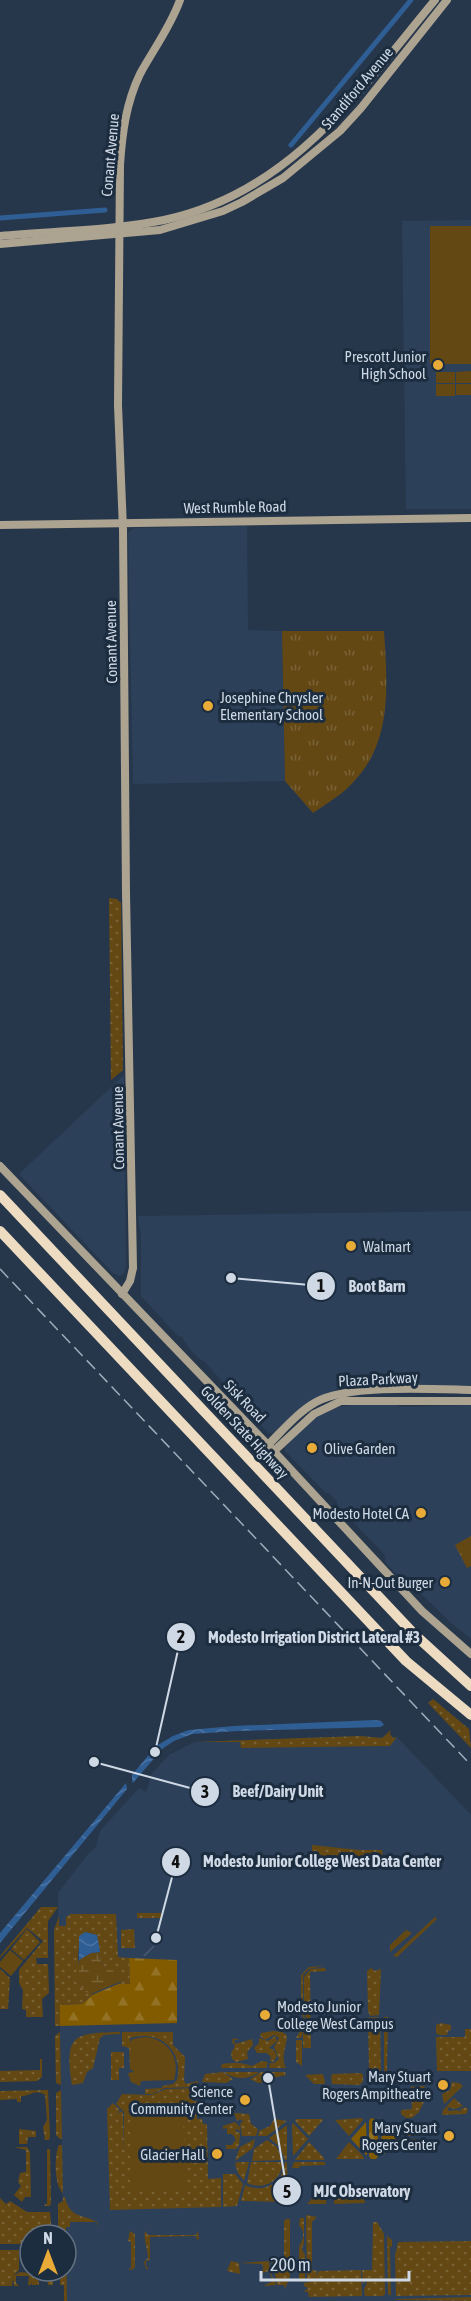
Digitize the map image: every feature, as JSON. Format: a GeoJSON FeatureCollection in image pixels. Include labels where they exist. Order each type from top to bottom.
{"type":"FeatureCollection","features":[{"type":"Feature","properties":{"kind":"highway","name":"Golden State Highway"},"geometry":{"type":"LineString","coordinates":[[0,1195],[414,1634],[471,1686]]}},
{"type":"Feature","properties":{"kind":"highway"},"geometry":{"type":"LineString","coordinates":[[0,1231],[406,1661],[444,1695],[471,1724]]}},
{"type":"Feature","properties":{"kind":"highway"},"geometry":{"type":"LineString","coordinates":[[414,1634],[471,1679]]}},
{"type":"Feature","properties":{"kind":"highway"},"geometry":{"type":"LineString","coordinates":[[444,1695],[471,1715]]}},
{"type":"Feature","properties":{"kind":"street","name":"Conant Avenue"},"geometry":{"type":"LineString","coordinates":[[122,1294],[130,1281],[133,1268],[126,893],[123,522],[118,405],[121,149],[127,110],[140,74],[180,0]]}},
{"type":"Feature","properties":{"kind":"street","name":"Standiford Avenue"},"geometry":{"type":"LineString","coordinates":[[0,244],[119,230],[195,210],[248,187],[278,168],[331,124],[435,0]]}},
{"type":"Feature","properties":{"kind":"street"},"geometry":{"type":"LineString","coordinates":[[433,17],[431,12],[440,0]]}},
{"type":"Feature","properties":{"kind":"street","name":"Standiford Avenue"},"geometry":{"type":"LineString","coordinates":[[0,236],[160,230],[223,211],[283,178],[325,146],[351,120],[447,0]]}},
{"type":"Feature","properties":{"kind":"street","name":"West Rumble Road"},"geometry":{"type":"LineString","coordinates":[[0,525],[471,518]]}},
{"type":"Feature","properties":{"kind":"street","name":"Sisk Road"},"geometry":{"type":"LineString","coordinates":[[0,1166],[271,1448],[415,1604],[471,1654]]}},
{"type":"Feature","properties":{"kind":"street","name":"Plaza Parkway"},"geometry":{"type":"LineString","coordinates":[[271,1448],[308,1407],[336,1394],[360,1391],[471,1390]]}},
{"type":"Feature","properties":{"kind":"street","name":"Plaza Parkway"},"geometry":{"type":"LineString","coordinates":[[271,1448],[314,1414],[341,1401],[471,1401]]}},
{"type":"Feature","properties":{"kind":"shaded area","name":"Prescott Junior High School"},"geometry":{"type":"Polygon","coordinates":[[[471,220],[471,509],[406,509],[402,221],[471,220]]]}},
{"type":"Feature","properties":{"kind":"shaded area","name":"Josephine Chrysler Elementary School"},"geometry":{"type":"Polygon","coordinates":[[[247,526],[248,630],[282,631],[285,781],[133,784],[128,533],[134,528],[247,526]]]}},
{"type":"Feature","properties":{"kind":"shaded area"},"geometry":{"type":"Polygon","coordinates":[[[124,1075],[126,1268],[120,1276],[113,1273],[19,1174],[124,1075]]]}},
{"type":"Feature","properties":{"kind":"shaded area"},"geometry":{"type":"Polygon","coordinates":[[[471,1211],[471,1388],[338,1387],[308,1402],[273,1433],[268,1433],[205,1362],[189,1348],[182,1337],[178,1336],[141,1296],[141,1237],[138,1216],[471,1211]]]}},
{"type":"Feature","properties":{"kind":"shaded area"},"geometry":{"type":"Polygon","coordinates":[[[360,1404],[394,1404],[401,1407],[471,1405],[471,1639],[416,1589],[404,1582],[386,1563],[385,1555],[337,1505],[330,1494],[326,1493],[285,1451],[285,1446],[319,1415],[338,1407],[360,1404]]]}},
{"type":"Feature","properties":{"kind":"shaded area","name":"Modesto Junior College West Campus"},"geometry":{"type":"Polygon","coordinates":[[[360,1736],[382,1738],[385,1736],[391,1742],[397,1737],[471,1815],[471,2301],[64,2301],[65,2283],[78,2283],[78,2223],[63,2223],[58,1893],[96,1847],[100,1831],[139,1788],[146,1792],[152,1773],[169,1755],[195,1742],[360,1736]]]}},
{"type":"Feature","properties":{"kind":"shaded area"},"geometry":{"type":"Polygon","coordinates":[[[140,1946],[154,1946],[154,1956],[140,1956],[140,1946]]]}},
{"type":"Feature","properties":{"kind":"green space"},"geometry":{"type":"Polygon","coordinates":[[[430,226],[471,226],[471,364],[430,364],[430,226]]]}},
{"type":"Feature","properties":{"kind":"green space"},"geometry":{"type":"Polygon","coordinates":[[[471,371],[471,383],[456,383],[456,372],[471,371]]]}},
{"type":"Feature","properties":{"kind":"green space"},"geometry":{"type":"Polygon","coordinates":[[[436,372],[455,372],[455,383],[436,383],[436,372]]]}},
{"type":"Feature","properties":{"kind":"green space"},"geometry":{"type":"Polygon","coordinates":[[[436,384],[455,384],[455,396],[436,396],[436,384]]]}},
{"type":"Feature","properties":{"kind":"green space"},"geometry":{"type":"Polygon","coordinates":[[[456,384],[471,384],[471,395],[456,395],[456,384]]]}},
{"type":"Feature","properties":{"kind":"green space"},"geometry":{"type":"Polygon","coordinates":[[[282,631],[384,631],[385,708],[377,745],[369,762],[357,778],[313,813],[285,781],[282,631]]]}},
{"type":"Feature","properties":{"kind":"green space"},"geometry":{"type":"Polygon","coordinates":[[[109,898],[117,899],[121,903],[123,1070],[111,1080],[109,898]]]}},
{"type":"Feature","properties":{"kind":"green space"},"geometry":{"type":"Polygon","coordinates":[[[471,1536],[471,1566],[467,1568],[455,1545],[471,1536]]]}},
{"type":"Feature","properties":{"kind":"green space"},"geometry":{"type":"Polygon","coordinates":[[[465,1543],[471,1553],[471,1561],[467,1563],[458,1548],[465,1543]]]}},
{"type":"Feature","properties":{"kind":"green space"},"geometry":{"type":"Polygon","coordinates":[[[433,1699],[469,1729],[471,1748],[428,1703],[433,1699]]]}},
{"type":"Feature","properties":{"kind":"green space"},"geometry":{"type":"Polygon","coordinates":[[[391,1730],[390,1734],[393,1738],[397,1737],[390,1746],[241,1748],[240,1742],[195,1742],[360,1736],[382,1738],[391,1730]]]}},
{"type":"Feature","properties":{"kind":"green space"},"geometry":{"type":"Polygon","coordinates":[[[312,1845],[382,1850],[383,1860],[378,1861],[378,1870],[352,1865],[349,1860],[322,1860],[321,1855],[312,1854],[312,1845]]]}},
{"type":"Feature","properties":{"kind":"green space"},"geometry":{"type":"Polygon","coordinates":[[[41,1907],[58,1907],[48,1921],[48,1958],[36,1958],[37,1964],[48,1964],[49,1993],[42,1999],[43,2017],[26,2017],[26,2010],[22,2009],[23,1990],[19,1983],[19,1970],[43,1941],[27,1928],[0,1958],[0,1956],[41,1907]]]}},
{"type":"Feature","properties":{"kind":"green space"},"geometry":{"type":"Polygon","coordinates":[[[137,1913],[161,1913],[161,1918],[137,1918],[137,1913]]]}},
{"type":"Feature","properties":{"kind":"green space"},"geometry":{"type":"Polygon","coordinates":[[[71,1914],[116,1914],[118,1957],[129,1958],[130,1984],[118,1984],[122,1981],[104,1966],[98,1956],[100,1952],[97,1935],[85,1932],[79,1948],[80,1971],[91,1994],[94,1994],[82,2004],[60,2005],[60,2026],[55,2026],[54,1930],[59,1916],[59,1926],[66,1926],[66,1917],[71,1914]]]}},
{"type":"Feature","properties":{"kind":"green space"},"geometry":{"type":"Polygon","coordinates":[[[435,1917],[437,1919],[397,1957],[393,1956],[435,1917]]]}},
{"type":"Feature","properties":{"kind":"green space"},"geometry":{"type":"Polygon","coordinates":[[[27,1929],[40,1942],[24,1960],[11,1949],[27,1929]]]}},
{"type":"Feature","properties":{"kind":"green space"},"geometry":{"type":"Polygon","coordinates":[[[134,1929],[135,1948],[121,1948],[121,1930],[134,1929]]]}},
{"type":"Feature","properties":{"kind":"green space"},"geometry":{"type":"Polygon","coordinates":[[[406,1930],[412,1933],[390,1952],[390,1945],[406,1930]]]}},
{"type":"Feature","properties":{"kind":"green space"},"geometry":{"type":"Polygon","coordinates":[[[10,1950],[23,1961],[11,1976],[0,1967],[0,1962],[10,1950]]]}},
{"type":"Feature","properties":{"kind":"green space"},"geometry":{"type":"Polygon","coordinates":[[[100,1952],[98,1956],[104,1966],[120,1975],[122,1981],[91,1994],[84,1991],[76,1982],[79,1974],[79,1960],[91,1953],[100,1952]]]}},
{"type":"Feature","properties":{"kind":"green space"},"geometry":{"type":"Polygon","coordinates":[[[129,1958],[177,1960],[177,2023],[60,2026],[60,2005],[82,2004],[94,1994],[118,1984],[130,1984],[129,1958]]]}},
{"type":"Feature","properties":{"kind":"green space"},"geometry":{"type":"Polygon","coordinates":[[[325,1966],[309,1969],[303,1975],[303,2009],[306,2023],[301,2038],[296,2038],[305,2023],[301,2011],[301,1975],[309,1967],[325,1966]]]}},
{"type":"Feature","properties":{"kind":"green space"},"geometry":{"type":"Polygon","coordinates":[[[325,1968],[326,1971],[310,1972],[311,2048],[303,2048],[303,2033],[308,2022],[304,2012],[304,1977],[311,1969],[325,1968]]]}},
{"type":"Feature","properties":{"kind":"green space"},"geometry":{"type":"Polygon","coordinates":[[[371,1968],[375,1971],[381,1969],[379,2015],[370,2016],[367,1971],[371,1968]]]}},
{"type":"Feature","properties":{"kind":"green space"},"geometry":{"type":"Polygon","coordinates":[[[0,1969],[10,1978],[8,2009],[0,2009],[0,1969]]]}},
{"type":"Feature","properties":{"kind":"green space"},"geometry":{"type":"Polygon","coordinates":[[[378,2017],[380,2019],[381,2074],[379,2078],[369,2070],[368,2021],[365,2021],[365,2018],[378,2017]]]}},
{"type":"Feature","properties":{"kind":"green space"},"geometry":{"type":"Polygon","coordinates":[[[384,2017],[388,2017],[387,2069],[389,2075],[384,2070],[384,2017]]]}},
{"type":"Feature","properties":{"kind":"green space"},"geometry":{"type":"Polygon","coordinates":[[[441,2023],[451,2025],[451,2030],[447,2035],[436,2033],[436,2025],[441,2023]]]}},
{"type":"Feature","properties":{"kind":"green space"},"geometry":{"type":"Polygon","coordinates":[[[465,2029],[471,2029],[471,2071],[437,2071],[436,2037],[465,2037],[465,2029]]]}},
{"type":"Feature","properties":{"kind":"green space"},"geometry":{"type":"Polygon","coordinates":[[[273,2031],[287,2035],[284,2056],[286,2068],[269,2068],[270,2063],[279,2059],[274,2047],[279,2038],[274,2035],[265,2040],[260,2036],[261,2033],[273,2031]]]}},
{"type":"Feature","properties":{"kind":"green space"},"geometry":{"type":"Polygon","coordinates":[[[60,2032],[61,2085],[56,2083],[55,2036],[60,2032]]]}},
{"type":"Feature","properties":{"kind":"green space"},"geometry":{"type":"Polygon","coordinates":[[[120,2032],[120,2034],[104,2035],[100,2038],[93,2068],[87,2072],[83,2083],[72,2085],[70,2055],[76,2040],[92,2034],[120,2032]]]}},
{"type":"Feature","properties":{"kind":"green space"},"geometry":{"type":"Polygon","coordinates":[[[122,2032],[173,2032],[173,2045],[185,2057],[184,2081],[186,2084],[198,2081],[197,2087],[165,2088],[152,2094],[145,2094],[145,2089],[162,2088],[177,2080],[177,2060],[167,2044],[159,2039],[141,2036],[130,2038],[130,2042],[133,2039],[133,2070],[130,2070],[129,2048],[122,2046],[122,2032]]]}},
{"type":"Feature","properties":{"kind":"green space"},"geometry":{"type":"Polygon","coordinates":[[[275,2036],[277,2041],[269,2048],[274,2050],[277,2056],[273,2062],[270,2061],[271,2057],[267,2053],[257,2053],[254,2048],[259,2043],[259,2038],[268,2041],[275,2036]]]}},
{"type":"Feature","properties":{"kind":"green space"},"geometry":{"type":"Polygon","coordinates":[[[145,2037],[160,2041],[171,2051],[176,2064],[174,2080],[141,2081],[140,2086],[131,2082],[128,2073],[133,2072],[133,2039],[145,2037]]]}},
{"type":"Feature","properties":{"kind":"green space"},"geometry":{"type":"Polygon","coordinates":[[[233,2038],[240,2040],[234,2040],[235,2044],[252,2039],[253,2045],[247,2052],[248,2059],[236,2062],[232,2059],[231,2053],[235,2046],[232,2042],[233,2038]]]}},
{"type":"Feature","properties":{"kind":"green space"},"geometry":{"type":"Polygon","coordinates":[[[296,2040],[302,2040],[302,2066],[296,2062],[296,2040]]]}},
{"type":"Feature","properties":{"kind":"green space"},"geometry":{"type":"Polygon","coordinates":[[[111,2052],[124,2052],[124,2068],[119,2068],[119,2080],[111,2080],[111,2052]]]}},
{"type":"Feature","properties":{"kind":"green space"},"geometry":{"type":"Polygon","coordinates":[[[40,2059],[42,2059],[42,2077],[37,2081],[0,2082],[0,2071],[40,2070],[40,2059]]]}},
{"type":"Feature","properties":{"kind":"green space"},"geometry":{"type":"Polygon","coordinates":[[[262,2061],[268,2062],[266,2068],[221,2068],[222,2064],[237,2063],[252,2066],[262,2061]]]}},
{"type":"Feature","properties":{"kind":"green space"},"geometry":{"type":"Polygon","coordinates":[[[223,2072],[233,2079],[226,2083],[202,2082],[205,2074],[223,2072]]]}},
{"type":"Feature","properties":{"kind":"green space"},"geometry":{"type":"Polygon","coordinates":[[[224,2072],[259,2072],[241,2078],[224,2072]]]}},
{"type":"Feature","properties":{"kind":"green space"},"geometry":{"type":"Polygon","coordinates":[[[261,2072],[285,2072],[286,2075],[273,2078],[267,2075],[264,2080],[267,2082],[258,2083],[250,2079],[261,2072]]]}},
{"type":"Feature","properties":{"kind":"green space"},"geometry":{"type":"Polygon","coordinates":[[[361,2073],[363,2081],[360,2085],[332,2084],[333,2074],[361,2073]]]}},
{"type":"Feature","properties":{"kind":"green space"},"geometry":{"type":"Polygon","coordinates":[[[323,2074],[324,2084],[314,2084],[305,2075],[323,2074]]]}},
{"type":"Feature","properties":{"kind":"green space"},"geometry":{"type":"Polygon","coordinates":[[[452,2082],[463,2086],[444,2104],[442,2094],[450,2090],[452,2082]]]}},
{"type":"Feature","properties":{"kind":"green space"},"geometry":{"type":"Polygon","coordinates":[[[425,2086],[428,2093],[419,2112],[412,2118],[406,2118],[401,2114],[401,2110],[412,2109],[411,2087],[425,2086]]]}},
{"type":"Feature","properties":{"kind":"green space"},"geometry":{"type":"Polygon","coordinates":[[[196,2088],[193,2101],[197,2101],[197,2119],[202,2119],[203,2124],[207,2124],[208,2179],[221,2178],[221,2207],[110,2210],[107,2109],[113,2103],[120,2110],[117,2114],[121,2111],[123,2113],[124,2152],[124,2112],[116,2104],[122,2094],[151,2095],[166,2089],[196,2088]]]}},
{"type":"Feature","properties":{"kind":"green space"},"geometry":{"type":"Polygon","coordinates":[[[48,2090],[50,2136],[49,2140],[45,2140],[43,2127],[47,2120],[45,2095],[39,2092],[21,2096],[21,2102],[17,2102],[17,2099],[0,2100],[0,2091],[48,2090]]]}},
{"type":"Feature","properties":{"kind":"green space"},"geometry":{"type":"Polygon","coordinates":[[[61,2090],[62,2139],[60,2139],[56,2135],[56,2093],[61,2090]]]}},
{"type":"Feature","properties":{"kind":"green space"},"geometry":{"type":"Polygon","coordinates":[[[454,2098],[463,2106],[455,2109],[447,2107],[449,2111],[458,2110],[460,2112],[466,2107],[468,2110],[466,2114],[442,2115],[443,2110],[454,2098]]]}},
{"type":"Feature","properties":{"kind":"green space"},"geometry":{"type":"Polygon","coordinates":[[[130,2109],[183,2109],[185,2190],[130,2191],[130,2109]]]}},
{"type":"Feature","properties":{"kind":"green space"},"geometry":{"type":"Polygon","coordinates":[[[234,2113],[249,2114],[251,2124],[258,2129],[256,2136],[242,2136],[240,2124],[243,2121],[240,2119],[237,2121],[234,2113]]]}},
{"type":"Feature","properties":{"kind":"green space"},"geometry":{"type":"Polygon","coordinates":[[[362,2118],[363,2120],[349,2136],[335,2120],[362,2118]]]}},
{"type":"Feature","properties":{"kind":"green space"},"geometry":{"type":"Polygon","coordinates":[[[371,2118],[378,2120],[378,2156],[376,2159],[371,2159],[369,2156],[369,2121],[371,2118]]]}},
{"type":"Feature","properties":{"kind":"green space"},"geometry":{"type":"Polygon","coordinates":[[[274,2119],[287,2121],[267,2136],[258,2136],[259,2131],[270,2126],[274,2119]]]}},
{"type":"Feature","properties":{"kind":"green space"},"geometry":{"type":"Polygon","coordinates":[[[296,2119],[323,2120],[309,2136],[295,2121],[296,2119]]]}},
{"type":"Feature","properties":{"kind":"green space"},"geometry":{"type":"Polygon","coordinates":[[[235,2122],[240,2127],[240,2131],[237,2129],[235,2131],[240,2133],[239,2145],[236,2149],[226,2149],[226,2145],[232,2145],[236,2139],[232,2134],[227,2134],[227,2128],[223,2129],[223,2126],[235,2122]]]}},
{"type":"Feature","properties":{"kind":"green space"},"geometry":{"type":"Polygon","coordinates":[[[366,2122],[367,2155],[351,2139],[366,2122]]]}},
{"type":"Feature","properties":{"kind":"green space"},"geometry":{"type":"Polygon","coordinates":[[[418,2122],[425,2135],[407,2136],[407,2133],[418,2122]]]}},
{"type":"Feature","properties":{"kind":"green space"},"geometry":{"type":"Polygon","coordinates":[[[293,2123],[308,2139],[293,2156],[292,2125],[293,2123]]]}},
{"type":"Feature","properties":{"kind":"green space"},"geometry":{"type":"Polygon","coordinates":[[[382,2123],[399,2138],[384,2154],[381,2151],[382,2123]]]}},
{"type":"Feature","properties":{"kind":"green space"},"geometry":{"type":"Polygon","coordinates":[[[287,2125],[287,2160],[285,2160],[280,2147],[269,2138],[287,2125]]]}},
{"type":"Feature","properties":{"kind":"green space"},"geometry":{"type":"Polygon","coordinates":[[[19,2129],[36,2131],[36,2137],[28,2137],[27,2144],[19,2144],[19,2129]]]}},
{"type":"Feature","properties":{"kind":"green space"},"geometry":{"type":"Polygon","coordinates":[[[255,2139],[253,2148],[235,2161],[240,2147],[255,2139]]]}},
{"type":"Feature","properties":{"kind":"green space"},"geometry":{"type":"Polygon","coordinates":[[[408,2139],[424,2139],[420,2152],[408,2143],[408,2139]]]}},
{"type":"Feature","properties":{"kind":"green space"},"geometry":{"type":"Polygon","coordinates":[[[267,2140],[277,2147],[282,2160],[252,2161],[254,2149],[267,2140]]]}},
{"type":"Feature","properties":{"kind":"green space"},"geometry":{"type":"Polygon","coordinates":[[[309,2142],[324,2158],[324,2160],[295,2160],[309,2142]]]}},
{"type":"Feature","properties":{"kind":"green space"},"geometry":{"type":"Polygon","coordinates":[[[349,2142],[363,2156],[364,2159],[336,2159],[349,2142]]]}},
{"type":"Feature","properties":{"kind":"green space"},"geometry":{"type":"Polygon","coordinates":[[[59,2145],[62,2145],[63,2193],[58,2184],[56,2170],[59,2145]]]}},
{"type":"Feature","properties":{"kind":"green space"},"geometry":{"type":"Polygon","coordinates":[[[14,2147],[27,2147],[30,2152],[31,2197],[25,2197],[22,2202],[14,2195],[21,2186],[18,2182],[20,2173],[26,2172],[26,2150],[14,2147]]]}},
{"type":"Feature","properties":{"kind":"green space"},"geometry":{"type":"Polygon","coordinates":[[[47,2149],[50,2149],[50,2206],[44,2205],[47,2204],[47,2149]]]}},
{"type":"Feature","properties":{"kind":"green space"},"geometry":{"type":"Polygon","coordinates":[[[249,2162],[244,2181],[238,2173],[235,2164],[249,2162]]]}},
{"type":"Feature","properties":{"kind":"green space"},"geometry":{"type":"Polygon","coordinates":[[[251,2162],[283,2162],[282,2169],[275,2179],[271,2183],[260,2186],[247,2183],[251,2162]]]}},
{"type":"Feature","properties":{"kind":"green space"},"geometry":{"type":"Polygon","coordinates":[[[285,2162],[287,2162],[288,2202],[241,2201],[245,2185],[259,2188],[271,2185],[281,2176],[285,2162]]]}},
{"type":"Feature","properties":{"kind":"green space"},"geometry":{"type":"Polygon","coordinates":[[[294,2162],[325,2162],[325,2165],[292,2168],[294,2162]]]}},
{"type":"Feature","properties":{"kind":"green space"},"geometry":{"type":"Polygon","coordinates":[[[223,2174],[235,2174],[243,2184],[237,2206],[223,2207],[223,2174]]]}},
{"type":"Feature","properties":{"kind":"green space"},"geometry":{"type":"Polygon","coordinates":[[[327,2192],[326,2204],[307,2204],[317,2193],[327,2192]]]}},
{"type":"Feature","properties":{"kind":"green space"},"geometry":{"type":"Polygon","coordinates":[[[334,2192],[363,2193],[365,2203],[334,2204],[334,2192]]]}},
{"type":"Feature","properties":{"kind":"green space"},"geometry":{"type":"Polygon","coordinates":[[[65,2197],[70,2209],[78,2215],[97,2222],[97,2226],[96,2222],[58,2223],[58,2204],[65,2197]]]}},
{"type":"Feature","properties":{"kind":"green space"},"geometry":{"type":"Polygon","coordinates":[[[0,2198],[6,2204],[10,2201],[27,2212],[50,2212],[51,2223],[18,2223],[18,2244],[0,2244],[0,2198]]]}},
{"type":"Feature","properties":{"kind":"green space"},"geometry":{"type":"Polygon","coordinates":[[[306,2215],[317,2217],[312,2222],[312,2270],[317,2273],[311,2281],[307,2281],[306,2215]]]}},
{"type":"Feature","properties":{"kind":"green space"},"geometry":{"type":"Polygon","coordinates":[[[300,2218],[304,2218],[304,2243],[302,2249],[305,2255],[305,2280],[302,2282],[299,2279],[299,2247],[303,2238],[303,2231],[299,2225],[300,2218]]]}},
{"type":"Feature","properties":{"kind":"green space"},"geometry":{"type":"Polygon","coordinates":[[[290,2219],[290,2276],[285,2289],[284,2285],[277,2285],[270,2259],[284,2261],[284,2221],[290,2219]]]}},
{"type":"Feature","properties":{"kind":"green space"},"geometry":{"type":"Polygon","coordinates":[[[373,2222],[377,2222],[384,2234],[385,2294],[383,2296],[365,2296],[364,2290],[367,2282],[363,2284],[362,2270],[372,2270],[373,2222]]]}},
{"type":"Feature","properties":{"kind":"green space"},"geometry":{"type":"Polygon","coordinates":[[[130,2231],[135,2234],[135,2267],[132,2270],[128,2269],[131,2268],[131,2242],[128,2241],[130,2231]]]}},
{"type":"Feature","properties":{"kind":"green space"},"geometry":{"type":"Polygon","coordinates":[[[145,2231],[148,2235],[196,2235],[198,2231],[199,2239],[197,2240],[196,2236],[150,2237],[150,2260],[146,2261],[149,2269],[146,2269],[144,2262],[148,2258],[145,2231]]]}},
{"type":"Feature","properties":{"kind":"green space"},"geometry":{"type":"Polygon","coordinates":[[[387,2236],[392,2240],[390,2247],[391,2296],[388,2294],[387,2236]]]}},
{"type":"Feature","properties":{"kind":"green space"},"geometry":{"type":"Polygon","coordinates":[[[471,2241],[471,2295],[396,2296],[395,2255],[398,2242],[471,2241]]]}},
{"type":"Feature","properties":{"kind":"green space"},"geometry":{"type":"Polygon","coordinates":[[[0,2250],[18,2250],[18,2271],[13,2276],[18,2273],[16,2283],[19,2286],[14,2286],[13,2277],[12,2286],[0,2286],[0,2250]]]}},
{"type":"Feature","properties":{"kind":"green space"},"geometry":{"type":"Polygon","coordinates":[[[231,2261],[239,2263],[240,2274],[227,2271],[231,2261]]]}},
{"type":"Feature","properties":{"kind":"green space"},"geometry":{"type":"Polygon","coordinates":[[[269,2261],[270,2271],[276,2285],[263,2286],[273,2281],[269,2271],[262,2273],[264,2264],[262,2267],[262,2264],[239,2263],[269,2261]]]}},
{"type":"Feature","properties":{"kind":"green space"},"geometry":{"type":"Polygon","coordinates":[[[361,2270],[362,2296],[309,2297],[308,2292],[304,2292],[308,2288],[304,2286],[304,2283],[313,2281],[319,2271],[361,2270]]]}},
{"type":"Feature","properties":{"kind":"green space"},"geometry":{"type":"Polygon","coordinates":[[[60,2283],[67,2283],[67,2301],[64,2301],[64,2285],[60,2283]]]}},
{"type":"Feature","properties":{"kind":"green space"},"geometry":{"type":"Polygon","coordinates":[[[471,2297],[471,2301],[396,2300],[396,2299],[471,2297]]]}},
{"type":"Feature","properties":{"kind":"water"},"geometry":{"type":"Polygon","coordinates":[[[381,1721],[384,1725],[380,1727],[192,1734],[162,1749],[133,1783],[132,1781],[132,1775],[156,1746],[189,1730],[381,1721]]]}},
{"type":"Feature","properties":{"kind":"water"},"geometry":{"type":"Polygon","coordinates":[[[126,1783],[127,1789],[0,1943],[0,1933],[126,1783]]]}},
{"type":"Feature","properties":{"kind":"water"},"geometry":{"type":"Polygon","coordinates":[[[85,1932],[97,1935],[100,1952],[91,1953],[79,1960],[79,1936],[85,1932]]]}},
{"type":"Feature","properties":{"kind":"waterway"},"geometry":{"type":"LineString","coordinates":[[291,145],[411,0]]}},
{"type":"Feature","properties":{"kind":"waterway"},"geometry":{"type":"LineString","coordinates":[[0,218],[105,210]]}},
{"type":"Feature","properties":{"kind":"railway"},"geometry":{"type":"LineString","coordinates":[[0,1269],[471,1765]]}},
{"type":"Feature","properties":{"kind":"place","name":"Prescott Junior High School"},"geometry":{"type":"Point","coordinates":[438,365]}},
{"type":"Feature","properties":{"kind":"place","name":"Josephine Chrysler Elementary School"},"geometry":{"type":"Point","coordinates":[208,706]}},
{"type":"Feature","properties":{"kind":"place","name":"Walmart"},"geometry":{"type":"Point","coordinates":[351,1246]}},
{"type":"Feature","properties":{"kind":"place","name":"Boot Barn"},"geometry":{"type":"Point","coordinates":[231,1278]}},
{"type":"Feature","properties":{"kind":"place","name":"Olive Garden"},"geometry":{"type":"Point","coordinates":[312,1448]}},
{"type":"Feature","properties":{"kind":"place","name":"Modesto Hotel CA"},"geometry":{"type":"Point","coordinates":[421,1513]}},
{"type":"Feature","properties":{"kind":"place","name":"In-N-Out Burger"},"geometry":{"type":"Point","coordinates":[445,1582]}},
{"type":"Feature","properties":{"kind":"place","name":"Modesto Irrigation District Lateral #3"},"geometry":{"type":"Point","coordinates":[155,1752]}},
{"type":"Feature","properties":{"kind":"place","name":"Beef/Dairy Unit"},"geometry":{"type":"Point","coordinates":[94,1762]}},
{"type":"Feature","properties":{"kind":"place","name":"Modesto Junior College West Data Center"},"geometry":{"type":"Point","coordinates":[156,1938]}},
{"type":"Feature","properties":{"kind":"place","name":"Modesto Junior College West Campus"},"geometry":{"type":"Point","coordinates":[265,2015]}},
{"type":"Feature","properties":{"kind":"place","name":"MJC Observatory"},"geometry":{"type":"Point","coordinates":[268,2078]}},
{"type":"Feature","properties":{"kind":"place","name":"Mary Stuart Rogers Ampitheatre"},"geometry":{"type":"Point","coordinates":[443,2085]}},
{"type":"Feature","properties":{"kind":"place","name":"Science Community Center"},"geometry":{"type":"Point","coordinates":[245,2100]}},
{"type":"Feature","properties":{"kind":"place","name":"Mary Stuart Rogers Center"},"geometry":{"type":"Point","coordinates":[449,2136]}},
{"type":"Feature","properties":{"kind":"place","name":"Glacier Hall"},"geometry":{"type":"Point","coordinates":[217,2154]}}]}
